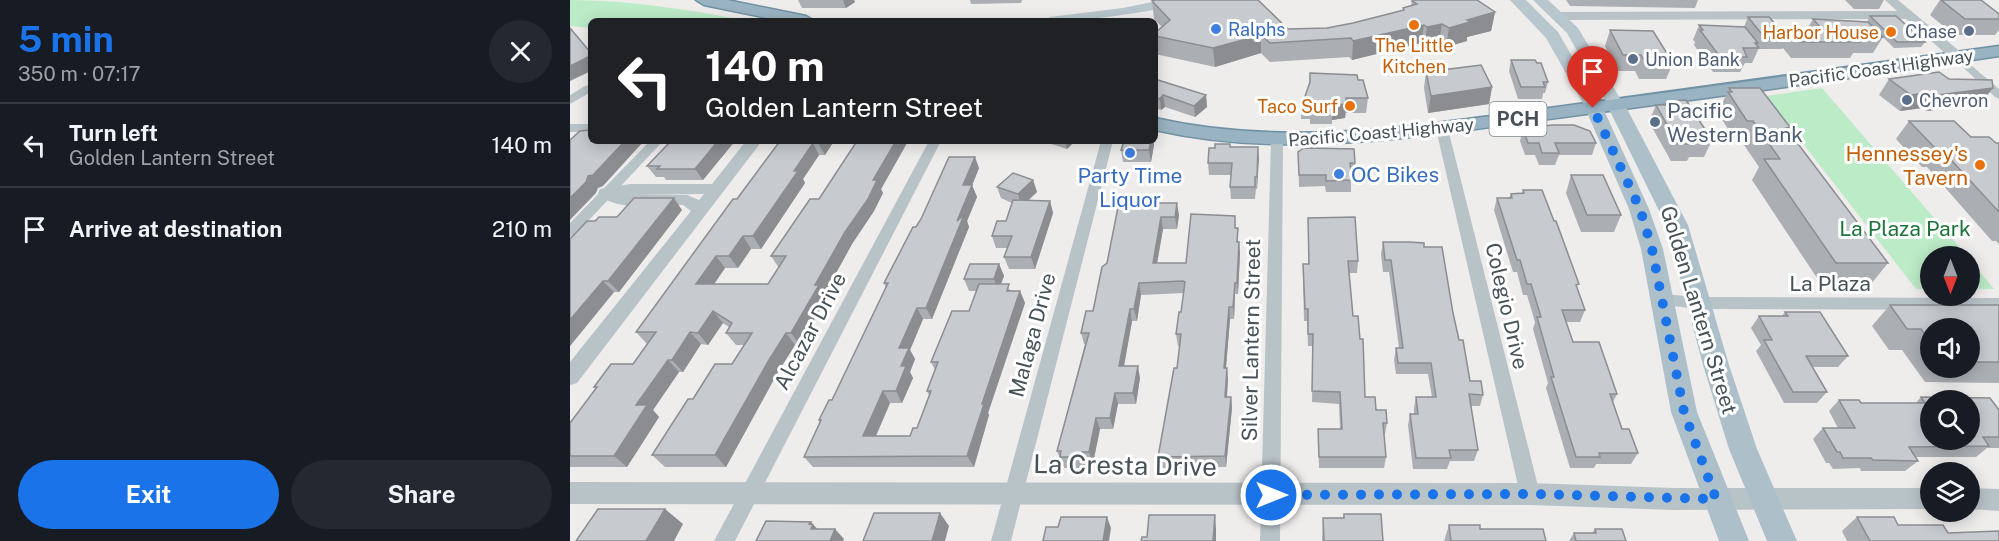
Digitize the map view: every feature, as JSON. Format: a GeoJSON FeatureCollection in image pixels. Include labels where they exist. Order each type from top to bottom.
{"type":"FeatureCollection","features":[{"type":"Feature","properties":{"kind":"highway"},"geometry":{"type":"LineString","coordinates":[[704,0],[791,18]]}},
{"type":"Feature","properties":{"kind":"highway","name":"Pacific Coast Highway"},"geometry":{"type":"LineString","coordinates":[[1158,125],[1180,131],[1277,140],[1333,140],[1442,129],[1999,51]]}},
{"type":"Feature","properties":{"kind":"main road"},"geometry":{"type":"LineString","coordinates":[[1074,18],[1123,12],[1183,0]]}},
{"type":"Feature","properties":{"kind":"main road","name":"Golden Lantern Street"},"geometry":{"type":"LineString","coordinates":[[1517,0],[1540,19],[1560,44],[1640,209],[1652,249],[1684,412],[1734,541]]}},
{"type":"Feature","properties":{"kind":"main road","name":"Golden Lantern Street"},"geometry":{"type":"LineString","coordinates":[[1540,0],[1573,31],[1584,48],[1652,172],[1677,225],[1698,303],[1743,449],[1762,499],[1782,541]]}},
{"type":"Feature","properties":{"kind":"street"},"geometry":{"type":"LineString","coordinates":[[1891,0],[1999,95]]}},
{"type":"Feature","properties":{"kind":"street"},"geometry":{"type":"LineString","coordinates":[[1558,16],[1908,15]]}},
{"type":"Feature","properties":{"kind":"street"},"geometry":{"type":"LineString","coordinates":[[570,100],[588,89]]}},
{"type":"Feature","properties":{"kind":"street"},"geometry":{"type":"LineString","coordinates":[[570,128],[588,128]]}},
{"type":"Feature","properties":{"kind":"street","name":"Colegio Drive"},"geometry":{"type":"LineString","coordinates":[[1442,129],[1530,494]]}},
{"type":"Feature","properties":{"kind":"street","name":"Silver Lantern Street"},"geometry":{"type":"LineString","coordinates":[[1270,541],[1277,140]]}},
{"type":"Feature","properties":{"kind":"street"},"geometry":{"type":"LineString","coordinates":[[570,232],[654,144]]}},
{"type":"Feature","properties":{"kind":"street"},"geometry":{"type":"LineString","coordinates":[[570,377],[752,144]]}},
{"type":"Feature","properties":{"kind":"street","name":"Alcazar Drive"},"geometry":{"type":"LineString","coordinates":[[724,541],[933,144]]}},
{"type":"Feature","properties":{"kind":"street","name":"Malaga Drive"},"geometry":{"type":"LineString","coordinates":[[1001,541],[1106,144]]}},
{"type":"Feature","properties":{"kind":"street"},"geometry":{"type":"LineString","coordinates":[[606,193],[630,189],[717,189]]}},
{"type":"Feature","properties":{"kind":"street"},"geometry":{"type":"LineString","coordinates":[[606,193],[619,200],[687,200],[701,210]]}},
{"type":"Feature","properties":{"kind":"street","name":"La Plaza"},"geometry":{"type":"LineString","coordinates":[[1662,300],[1698,303],[1999,304]]}},
{"type":"Feature","properties":{"kind":"street","name":"La Cresta Drive"},"geometry":{"type":"LineString","coordinates":[[570,493],[1530,494],[1716,499],[1920,499]]}},
{"type":"Feature","properties":{"kind":"street"},"geometry":{"type":"LineString","coordinates":[[1980,499],[1999,500]]}},
{"type":"Feature","properties":{"kind":"green space"},"geometry":{"type":"Polygon","coordinates":[[[570,0],[638,4],[731,18],[588,18],[588,28],[570,26],[570,0]]]}},
{"type":"Feature","properties":{"kind":"green space","name":"La Plaza Park"},"geometry":{"type":"Polygon","coordinates":[[[1822,88],[1958,246],[1920,246],[1920,289],[1916,289],[1766,96],[1822,88]]]}},
{"type":"Feature","properties":{"kind":"green space"},"geometry":{"type":"Polygon","coordinates":[[[1980,272],[1994,289],[1980,289],[1980,272]]]}},
{"type":"Feature","properties":{"kind":"building"},"geometry":{"type":"Polygon","coordinates":[[[1258,0],[1288,29],[1327,28],[1353,23],[1404,10],[1403,8],[1417,4],[1412,1],[1414,0],[1477,0],[1495,12],[1449,28],[1442,24],[1427,27],[1424,25],[1353,41],[1351,38],[1270,43],[1261,35],[1213,48],[1158,37],[1158,30],[1170,20],[1152,1],[1258,0]]]}},
{"type":"Feature","properties":{"kind":"building"},"geometry":{"type":"Polygon","coordinates":[[[1941,0],[1981,0],[1999,14],[1999,19],[1965,19],[1941,0]]]}},
{"type":"Feature","properties":{"kind":"building"},"geometry":{"type":"Polygon","coordinates":[[[1870,16],[1896,16],[1925,42],[1897,42],[1870,16]]]}},
{"type":"Feature","properties":{"kind":"building"},"geometry":{"type":"Polygon","coordinates":[[[1748,17],[1769,17],[1788,38],[1765,38],[1748,17]]]}},
{"type":"Feature","properties":{"kind":"building"},"geometry":{"type":"Polygon","coordinates":[[[1813,19],[1868,22],[1883,37],[1854,37],[1859,42],[1800,42],[1788,29],[1822,29],[1813,19]]]}},
{"type":"Feature","properties":{"kind":"building"},"geometry":{"type":"Polygon","coordinates":[[[1699,25],[1745,27],[1758,43],[1755,43],[1759,48],[1743,48],[1747,57],[1720,57],[1700,30],[1703,30],[1699,25]]]}},
{"type":"Feature","properties":{"kind":"building"},"geometry":{"type":"Polygon","coordinates":[[[570,28],[588,49],[588,57],[570,66],[570,28]]]}},
{"type":"Feature","properties":{"kind":"building"},"geometry":{"type":"Polygon","coordinates":[[[1610,30],[1653,31],[1673,63],[1645,62],[1641,55],[1623,55],[1610,30]]]}},
{"type":"Feature","properties":{"kind":"building"},"geometry":{"type":"Polygon","coordinates":[[[1511,60],[1535,60],[1541,63],[1548,82],[1543,82],[1545,87],[1521,87],[1511,60]]]}},
{"type":"Feature","properties":{"kind":"building"},"geometry":{"type":"Polygon","coordinates":[[[1481,65],[1492,87],[1431,96],[1426,72],[1481,65]]]}},
{"type":"Feature","properties":{"kind":"building"},"geometry":{"type":"Polygon","coordinates":[[[1939,72],[1949,79],[1992,80],[1993,88],[1938,95],[1933,92],[1911,95],[1889,79],[1939,72]]]}},
{"type":"Feature","properties":{"kind":"building"},"geometry":{"type":"Polygon","coordinates":[[[1310,73],[1357,75],[1358,80],[1363,80],[1368,98],[1346,98],[1346,104],[1333,105],[1333,110],[1311,110],[1311,105],[1302,105],[1310,82],[1310,73]]]}},
{"type":"Feature","properties":{"kind":"building"},"geometry":{"type":"Polygon","coordinates":[[[1158,80],[1206,95],[1194,106],[1163,95],[1158,98],[1158,80]]]}},
{"type":"Feature","properties":{"kind":"building"},"geometry":{"type":"Polygon","coordinates":[[[1729,88],[1760,88],[1790,127],[1786,128],[1888,263],[1836,263],[1764,159],[1780,159],[1753,121],[1747,121],[1728,92],[1732,92],[1729,88]]]}},
{"type":"Feature","properties":{"kind":"building"},"geometry":{"type":"Polygon","coordinates":[[[1686,100],[1712,140],[1693,140],[1695,144],[1678,144],[1656,105],[1671,105],[1669,101],[1686,100]]]}},
{"type":"Feature","properties":{"kind":"building"},"geometry":{"type":"Polygon","coordinates":[[[1909,121],[1954,121],[1971,137],[1989,137],[1999,143],[1999,212],[1941,149],[1936,149],[1909,121]]]}},
{"type":"Feature","properties":{"kind":"building"},"geometry":{"type":"Polygon","coordinates":[[[1574,125],[1590,131],[1596,143],[1555,143],[1559,153],[1542,153],[1539,143],[1528,143],[1523,129],[1574,125]]]}},
{"type":"Feature","properties":{"kind":"building"},"geometry":{"type":"Polygon","coordinates":[[[588,130],[588,144],[622,144],[593,175],[588,176],[586,182],[570,198],[570,140],[580,131],[588,130]]]}},
{"type":"Feature","properties":{"kind":"building"},"geometry":{"type":"Polygon","coordinates":[[[668,144],[716,144],[695,169],[657,169],[660,166],[647,166],[668,144]]]}},
{"type":"Feature","properties":{"kind":"building"},"geometry":{"type":"Polygon","coordinates":[[[778,144],[812,144],[794,171],[798,171],[753,236],[743,236],[729,256],[716,256],[696,284],[768,284],[786,256],[771,256],[810,199],[819,199],[855,144],[894,144],[873,180],[877,180],[868,199],[845,232],[815,285],[819,285],[791,333],[786,333],[769,360],[715,455],[652,455],[688,399],[693,399],[715,364],[732,364],[752,333],[726,333],[732,323],[713,311],[698,333],[690,332],[672,360],[668,360],[636,405],[647,405],[614,456],[570,456],[570,423],[611,364],[633,364],[656,332],[636,332],[733,199],[737,199],[778,144]]]}},
{"type":"Feature","properties":{"kind":"building"},"geometry":{"type":"Polygon","coordinates":[[[1123,144],[1150,144],[1149,150],[1121,150],[1123,144]]]}},
{"type":"Feature","properties":{"kind":"building"},"geometry":{"type":"Polygon","coordinates":[[[1215,144],[1230,144],[1230,147],[1258,147],[1255,187],[1230,187],[1232,163],[1208,163],[1209,148],[1215,148],[1215,144]]]}},
{"type":"Feature","properties":{"kind":"building"},"geometry":{"type":"Polygon","coordinates":[[[1304,148],[1354,149],[1355,163],[1350,163],[1352,180],[1326,181],[1326,175],[1299,175],[1298,152],[1304,148]]]}},
{"type":"Feature","properties":{"kind":"building"},"geometry":{"type":"Polygon","coordinates":[[[949,157],[975,157],[963,185],[972,185],[957,221],[964,215],[926,308],[917,308],[899,348],[909,348],[901,366],[906,366],[896,391],[883,391],[863,436],[910,436],[913,428],[917,428],[931,391],[927,391],[938,362],[931,362],[952,311],[969,311],[979,284],[1009,284],[1007,291],[1020,291],[967,456],[804,457],[821,420],[819,420],[829,400],[832,400],[888,283],[884,283],[913,227],[916,227],[921,219],[949,157]]]}},
{"type":"Feature","properties":{"kind":"building"},"geometry":{"type":"Polygon","coordinates":[[[1013,173],[1033,180],[1018,194],[997,187],[1013,173]]]}},
{"type":"Feature","properties":{"kind":"building"},"geometry":{"type":"Polygon","coordinates":[[[1571,175],[1603,175],[1621,215],[1587,215],[1571,175]]]}},
{"type":"Feature","properties":{"kind":"building"},"geometry":{"type":"Polygon","coordinates":[[[1523,190],[1542,190],[1554,221],[1556,221],[1579,284],[1576,285],[1585,310],[1562,310],[1573,342],[1599,342],[1617,394],[1610,394],[1622,429],[1629,429],[1638,453],[1599,453],[1600,457],[1576,457],[1551,377],[1554,377],[1537,317],[1541,317],[1531,284],[1527,284],[1520,260],[1517,260],[1497,198],[1512,198],[1511,194],[1524,193],[1523,190]]]}},
{"type":"Feature","properties":{"kind":"building"},"geometry":{"type":"Polygon","coordinates":[[[1120,197],[1135,197],[1135,199],[1141,199],[1142,203],[1177,203],[1175,217],[1161,217],[1153,263],[1186,263],[1191,214],[1235,216],[1235,228],[1238,228],[1237,242],[1239,242],[1237,283],[1235,283],[1233,307],[1229,307],[1224,368],[1227,368],[1225,397],[1231,397],[1225,456],[1158,457],[1174,368],[1177,368],[1181,334],[1176,334],[1185,282],[1183,281],[1139,283],[1134,309],[1130,309],[1119,366],[1138,366],[1133,393],[1115,393],[1110,418],[1096,418],[1089,452],[1082,452],[1081,457],[1060,457],[1061,451],[1057,451],[1089,333],[1081,333],[1086,311],[1093,311],[1102,267],[1107,263],[1120,197]]]}},
{"type":"Feature","properties":{"kind":"building"},"geometry":{"type":"Polygon","coordinates":[[[634,198],[674,198],[608,281],[603,281],[570,320],[570,239],[587,221],[595,221],[599,217],[617,217],[634,198]]]}},
{"type":"Feature","properties":{"kind":"building"},"geometry":{"type":"Polygon","coordinates":[[[1013,200],[1050,201],[1031,257],[1004,257],[1012,236],[992,236],[997,221],[1006,221],[1013,200]]]}},
{"type":"Feature","properties":{"kind":"building"},"geometry":{"type":"Polygon","coordinates":[[[1355,217],[1358,261],[1348,261],[1353,316],[1358,316],[1360,339],[1363,339],[1365,397],[1375,397],[1376,410],[1386,410],[1387,423],[1383,423],[1386,457],[1319,457],[1318,429],[1342,429],[1340,392],[1312,391],[1313,334],[1308,334],[1303,264],[1309,264],[1308,218],[1355,217]]]}},
{"type":"Feature","properties":{"kind":"building"},"geometry":{"type":"Polygon","coordinates":[[[1383,242],[1424,243],[1424,247],[1442,247],[1453,313],[1459,340],[1463,340],[1470,381],[1481,381],[1483,395],[1469,394],[1478,450],[1449,450],[1451,458],[1416,458],[1410,414],[1418,414],[1416,397],[1436,397],[1431,363],[1398,363],[1396,348],[1403,348],[1391,260],[1385,260],[1383,242]]]}},
{"type":"Feature","properties":{"kind":"building"},"geometry":{"type":"Polygon","coordinates":[[[970,264],[999,264],[994,279],[964,279],[970,264]]]}},
{"type":"Feature","properties":{"kind":"building"},"geometry":{"type":"Polygon","coordinates":[[[1890,305],[1999,305],[1999,362],[1980,362],[1980,318],[1920,318],[1920,329],[1907,329],[1890,305]]]}},
{"type":"Feature","properties":{"kind":"building"},"geometry":{"type":"Polygon","coordinates":[[[1785,312],[1820,312],[1848,356],[1806,356],[1827,392],[1793,392],[1764,340],[1772,340],[1759,316],[1788,316],[1785,312]]]}},
{"type":"Feature","properties":{"kind":"building"},"geometry":{"type":"Polygon","coordinates":[[[1980,398],[1990,398],[1999,410],[1999,437],[1983,437],[1989,446],[1980,446],[1980,398]]]}},
{"type":"Feature","properties":{"kind":"building"},"geometry":{"type":"Polygon","coordinates":[[[1839,400],[1859,400],[1861,403],[1920,403],[1920,447],[1909,447],[1918,461],[1843,458],[1840,452],[1837,452],[1823,428],[1855,428],[1839,400]]]}},
{"type":"Feature","properties":{"kind":"building"},"geometry":{"type":"Polygon","coordinates":[[[598,509],[665,509],[646,541],[576,541],[598,509]]]}},
{"type":"Feature","properties":{"kind":"building"},"geometry":{"type":"Polygon","coordinates":[[[874,513],[940,513],[932,541],[863,541],[874,513]]]}},
{"type":"Feature","properties":{"kind":"building"},"geometry":{"type":"Polygon","coordinates":[[[1344,514],[1381,514],[1383,541],[1324,541],[1323,518],[1344,518],[1344,514]]]}},
{"type":"Feature","properties":{"kind":"building"},"geometry":{"type":"Polygon","coordinates":[[[1149,515],[1215,515],[1213,541],[1141,541],[1142,537],[1147,537],[1149,515]]]}},
{"type":"Feature","properties":{"kind":"building"},"geometry":{"type":"Polygon","coordinates":[[[1061,517],[1107,517],[1103,541],[1043,541],[1046,527],[1058,527],[1061,517]]]}},
{"type":"Feature","properties":{"kind":"building"},"geometry":{"type":"Polygon","coordinates":[[[1857,517],[1894,517],[1898,525],[1943,525],[1948,533],[1999,531],[1999,541],[1870,541],[1857,517]]]}},
{"type":"Feature","properties":{"kind":"building"},"geometry":{"type":"Polygon","coordinates":[[[766,521],[811,522],[809,524],[813,525],[811,529],[835,529],[830,541],[756,541],[766,521]]]}},
{"type":"Feature","properties":{"kind":"building"},"geometry":{"type":"Polygon","coordinates":[[[1449,525],[1480,525],[1480,529],[1543,529],[1546,541],[1451,541],[1449,525]]]}},
{"type":"Feature","properties":{"kind":"building"},"geometry":{"type":"Polygon","coordinates":[[[1595,529],[1622,529],[1626,541],[1576,541],[1574,533],[1596,533],[1595,529]]]}},
{"type":"Feature","properties":{"kind":"place","name":"The Little Kitchen"},"geometry":{"type":"Point","coordinates":[1414,25]}},
{"type":"Feature","properties":{"kind":"place","name":"Ralphs"},"geometry":{"type":"Point","coordinates":[1216,29]}},
{"type":"Feature","properties":{"kind":"place","name":"Chase"},"geometry":{"type":"Point","coordinates":[1969,31]}},
{"type":"Feature","properties":{"kind":"place","name":"Harbor House"},"geometry":{"type":"Point","coordinates":[1891,32]}},
{"type":"Feature","properties":{"kind":"place","name":"Union Bank"},"geometry":{"type":"Point","coordinates":[1633,59]}},
{"type":"Feature","properties":{"kind":"place","name":"Chevron"},"geometry":{"type":"Point","coordinates":[1907,100]}},
{"type":"Feature","properties":{"kind":"place","name":"Taco Surf"},"geometry":{"type":"Point","coordinates":[1350,106]}},
{"type":"Feature","properties":{"kind":"place","name":"Pacific Western Bank"},"geometry":{"type":"Point","coordinates":[1655,122]}},
{"type":"Feature","properties":{"kind":"place","name":"Party Time Liquor"},"geometry":{"type":"Point","coordinates":[1130,153]}},
{"type":"Feature","properties":{"kind":"place","name":"Hennessey's Tavern"},"geometry":{"type":"Point","coordinates":[1980,165]}},
{"type":"Feature","properties":{"kind":"place","name":"OC Bikes"},"geometry":{"type":"Point","coordinates":[1339,174]}},
{"type":"Feature","properties":{"kind":"route"},"geometry":{"type":"LineString","coordinates":[[1271,495],[1530,494],[1716,499],[1684,412],[1652,249],[1640,209],[1593,108]]}}]}
